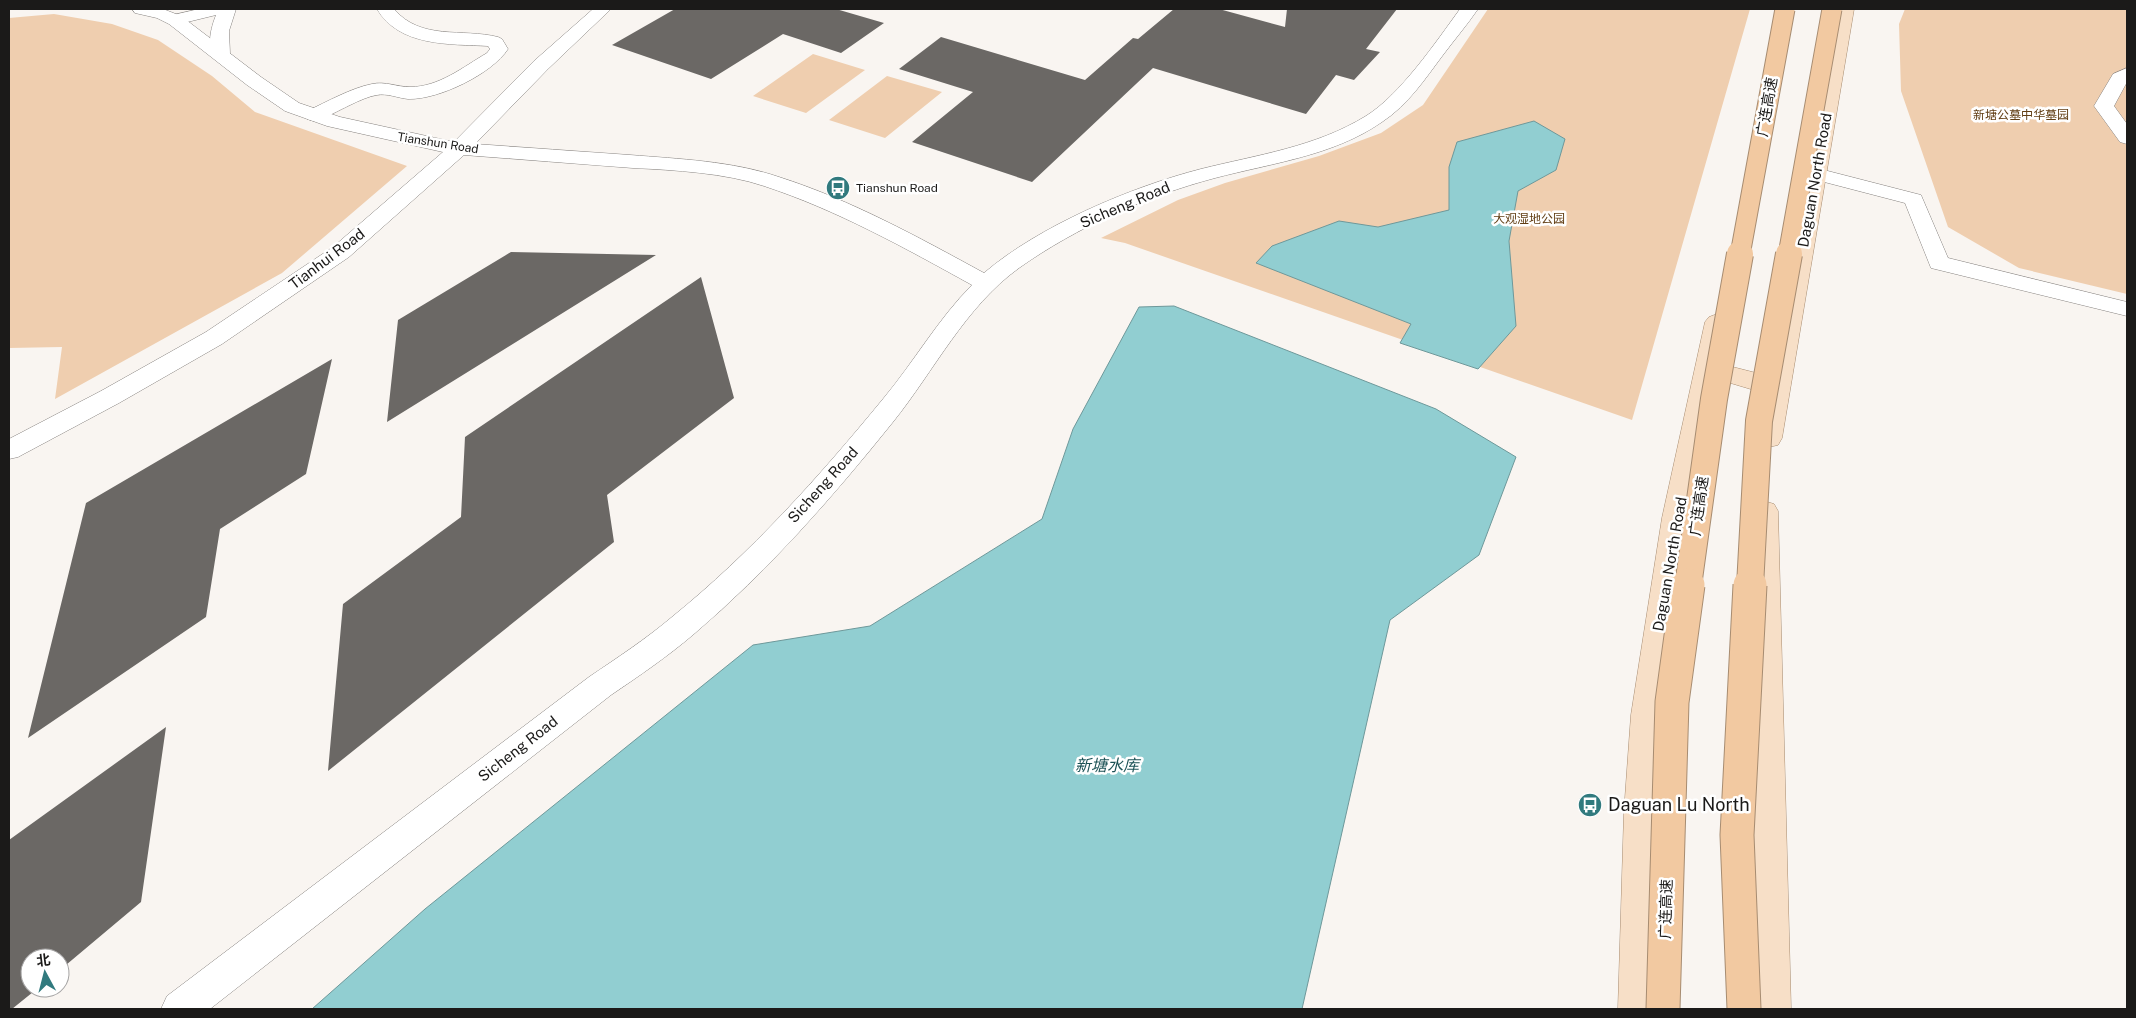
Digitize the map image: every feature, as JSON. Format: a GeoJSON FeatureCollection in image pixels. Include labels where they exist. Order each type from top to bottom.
{"type":"FeatureCollection","features":[{"type":"Feature","properties":{"kind":"highway","name":"广连高速"},"geometry":{"type":"LineString","coordinates":[[1664,1009],[1672,702],[1714,399],[1785,9]]}},
{"type":"Feature","properties":{"kind":"highway"},"geometry":{"type":"LineString","coordinates":[[1744,1009],[1737,835],[1759,421],[1832,9]]}},
{"type":"Feature","properties":{"kind":"main road","name":"Daguan North Road"},"geometry":{"type":"LineString","coordinates":[[1637,1009],[1641,812],[1647,715],[1676,518],[1706,368],[1789,9]]}},
{"type":"Feature","properties":{"kind":"main road","name":"Daguan North Road"},"geometry":{"type":"LineString","coordinates":[[1772,1009],[1764,495],[1769,428],[1779,388],[1844,9]]}},
{"type":"Feature","properties":{"kind":"main road"},"geometry":{"type":"LineString","coordinates":[[1706,368],[1779,388]]}},
{"type":"Feature","properties":{"kind":"street","name":"Tianshun Road"},"geometry":{"type":"LineString","coordinates":[[141,9],[163,14],[175,20],[292,107],[314,115],[416,141],[459,149],[669,164],[744,174],[770,181],[834,205],[985,282]]}},
{"type":"Feature","properties":{"kind":"street"},"geometry":{"type":"LineString","coordinates":[[175,20],[220,9]]}},
{"type":"Feature","properties":{"kind":"street"},"geometry":{"type":"LineString","coordinates":[[221,54],[218,40],[222,20],[227,9]]}},
{"type":"Feature","properties":{"kind":"street"},"geometry":{"type":"LineString","coordinates":[[314,115],[374,89],[385,89],[409,94],[433,90],[468,73],[498,53],[499,47],[492,41],[445,40],[426,36],[404,26],[385,9]]}},
{"type":"Feature","properties":{"kind":"street","name":"Tianhui Road"},"geometry":{"type":"LineString","coordinates":[[9,450],[110,397],[197,348],[341,252],[459,149],[541,65],[603,9]]}},
{"type":"Feature","properties":{"kind":"street","name":"Sicheng Road"},"geometry":{"type":"LineString","coordinates":[[180,1009],[600,686],[640,661],[719,594],[803,510],[850,456],[896,400],[985,282],[1007,265],[1046,241],[1085,221],[1158,190],[1204,174],[1319,145],[1356,130],[1392,106],[1415,81],[1469,9]]}},
{"type":"Feature","properties":{"kind":"street"},"geometry":{"type":"LineString","coordinates":[[2127,74],[2120,78],[2104,106],[2127,138]]}},
{"type":"Feature","properties":{"kind":"street"},"geometry":{"type":"LineString","coordinates":[[1816,174],[1914,199],[1939,263],[2127,308]]}},
{"type":"Feature","properties":{"kind":"green space","name":"大观湿地公园"},"geometry":{"type":"Polygon","coordinates":[[[1488,9],[1750,9],[1632,420],[1125,243],[1101,238],[1178,200],[1225,183],[1319,156],[1381,133],[1423,105],[1488,9]]]}},
{"type":"Feature","properties":{"kind":"green space","name":"新塘公墓中华墓园"},"geometry":{"type":"Polygon","coordinates":[[[1905,9],[2127,9],[2127,294],[2019,268],[1948,227],[1901,91],[1899,24],[1905,9]]]}},
{"type":"Feature","properties":{"kind":"green space"},"geometry":{"type":"Polygon","coordinates":[[[54,14],[112,24],[158,40],[212,76],[255,112],[407,166],[282,273],[55,399],[62,347],[9,348],[9,18],[54,14]]]}},
{"type":"Feature","properties":{"kind":"green space"},"geometry":{"type":"Polygon","coordinates":[[[813,54],[865,70],[806,113],[753,96],[813,54]]]}},
{"type":"Feature","properties":{"kind":"green space"},"geometry":{"type":"Polygon","coordinates":[[[887,76],[942,92],[885,138],[829,120],[887,76]]]}},
{"type":"Feature","properties":{"kind":"water"},"geometry":{"type":"Polygon","coordinates":[[[1534,121],[1565,139],[1556,170],[1518,191],[1509,241],[1516,326],[1478,369],[1400,343],[1411,324],[1256,263],[1272,246],[1339,221],[1378,227],[1449,210],[1449,167],[1457,142],[1534,121]]]}},
{"type":"Feature","properties":{"kind":"water","name":"新塘水库"},"geometry":{"type":"Polygon","coordinates":[[[1174,306],[1436,409],[1516,457],[1479,555],[1390,620],[1302,1009],[312,1009],[425,909],[753,645],[870,626],[1042,519],[1073,429],[1139,307],[1174,306]]]}},
{"type":"Feature","properties":{"kind":"building"},"geometry":{"type":"Polygon","coordinates":[[[675,9],[836,9],[884,23],[841,53],[783,34],[711,79],[612,45],[675,9]]]}},
{"type":"Feature","properties":{"kind":"building"},"geometry":{"type":"Polygon","coordinates":[[[1174,9],[1219,9],[1285,27],[1287,9],[1397,9],[1366,49],[1380,52],[1354,80],[1336,75],[1306,114],[1153,68],[1032,182],[912,142],[973,92],[899,69],[941,37],[1085,80],[1133,38],[1138,39],[1174,9]]]}},
{"type":"Feature","properties":{"kind":"building"},"geometry":{"type":"Polygon","coordinates":[[[511,252],[656,255],[387,422],[398,320],[511,252]]]}},
{"type":"Feature","properties":{"kind":"building"},"geometry":{"type":"Polygon","coordinates":[[[701,277],[734,398],[607,495],[614,542],[328,771],[343,604],[461,517],[465,437],[701,277]]]}},
{"type":"Feature","properties":{"kind":"building"},"geometry":{"type":"Polygon","coordinates":[[[332,359],[306,474],[220,529],[206,617],[28,738],[86,503],[332,359]]]}},
{"type":"Feature","properties":{"kind":"building"},"geometry":{"type":"Polygon","coordinates":[[[166,727],[141,902],[70,962],[70,948],[20,948],[20,998],[26,998],[12,1009],[9,1009],[9,840],[166,727]]]}},
{"type":"Feature","properties":{"kind":"place","name":"Tianshun Road"},"geometry":{"type":"Point","coordinates":[838,188]}},
{"type":"Feature","properties":{"kind":"place","name":"Daguan Lu North"},"geometry":{"type":"Point","coordinates":[1590,805]}}]}
